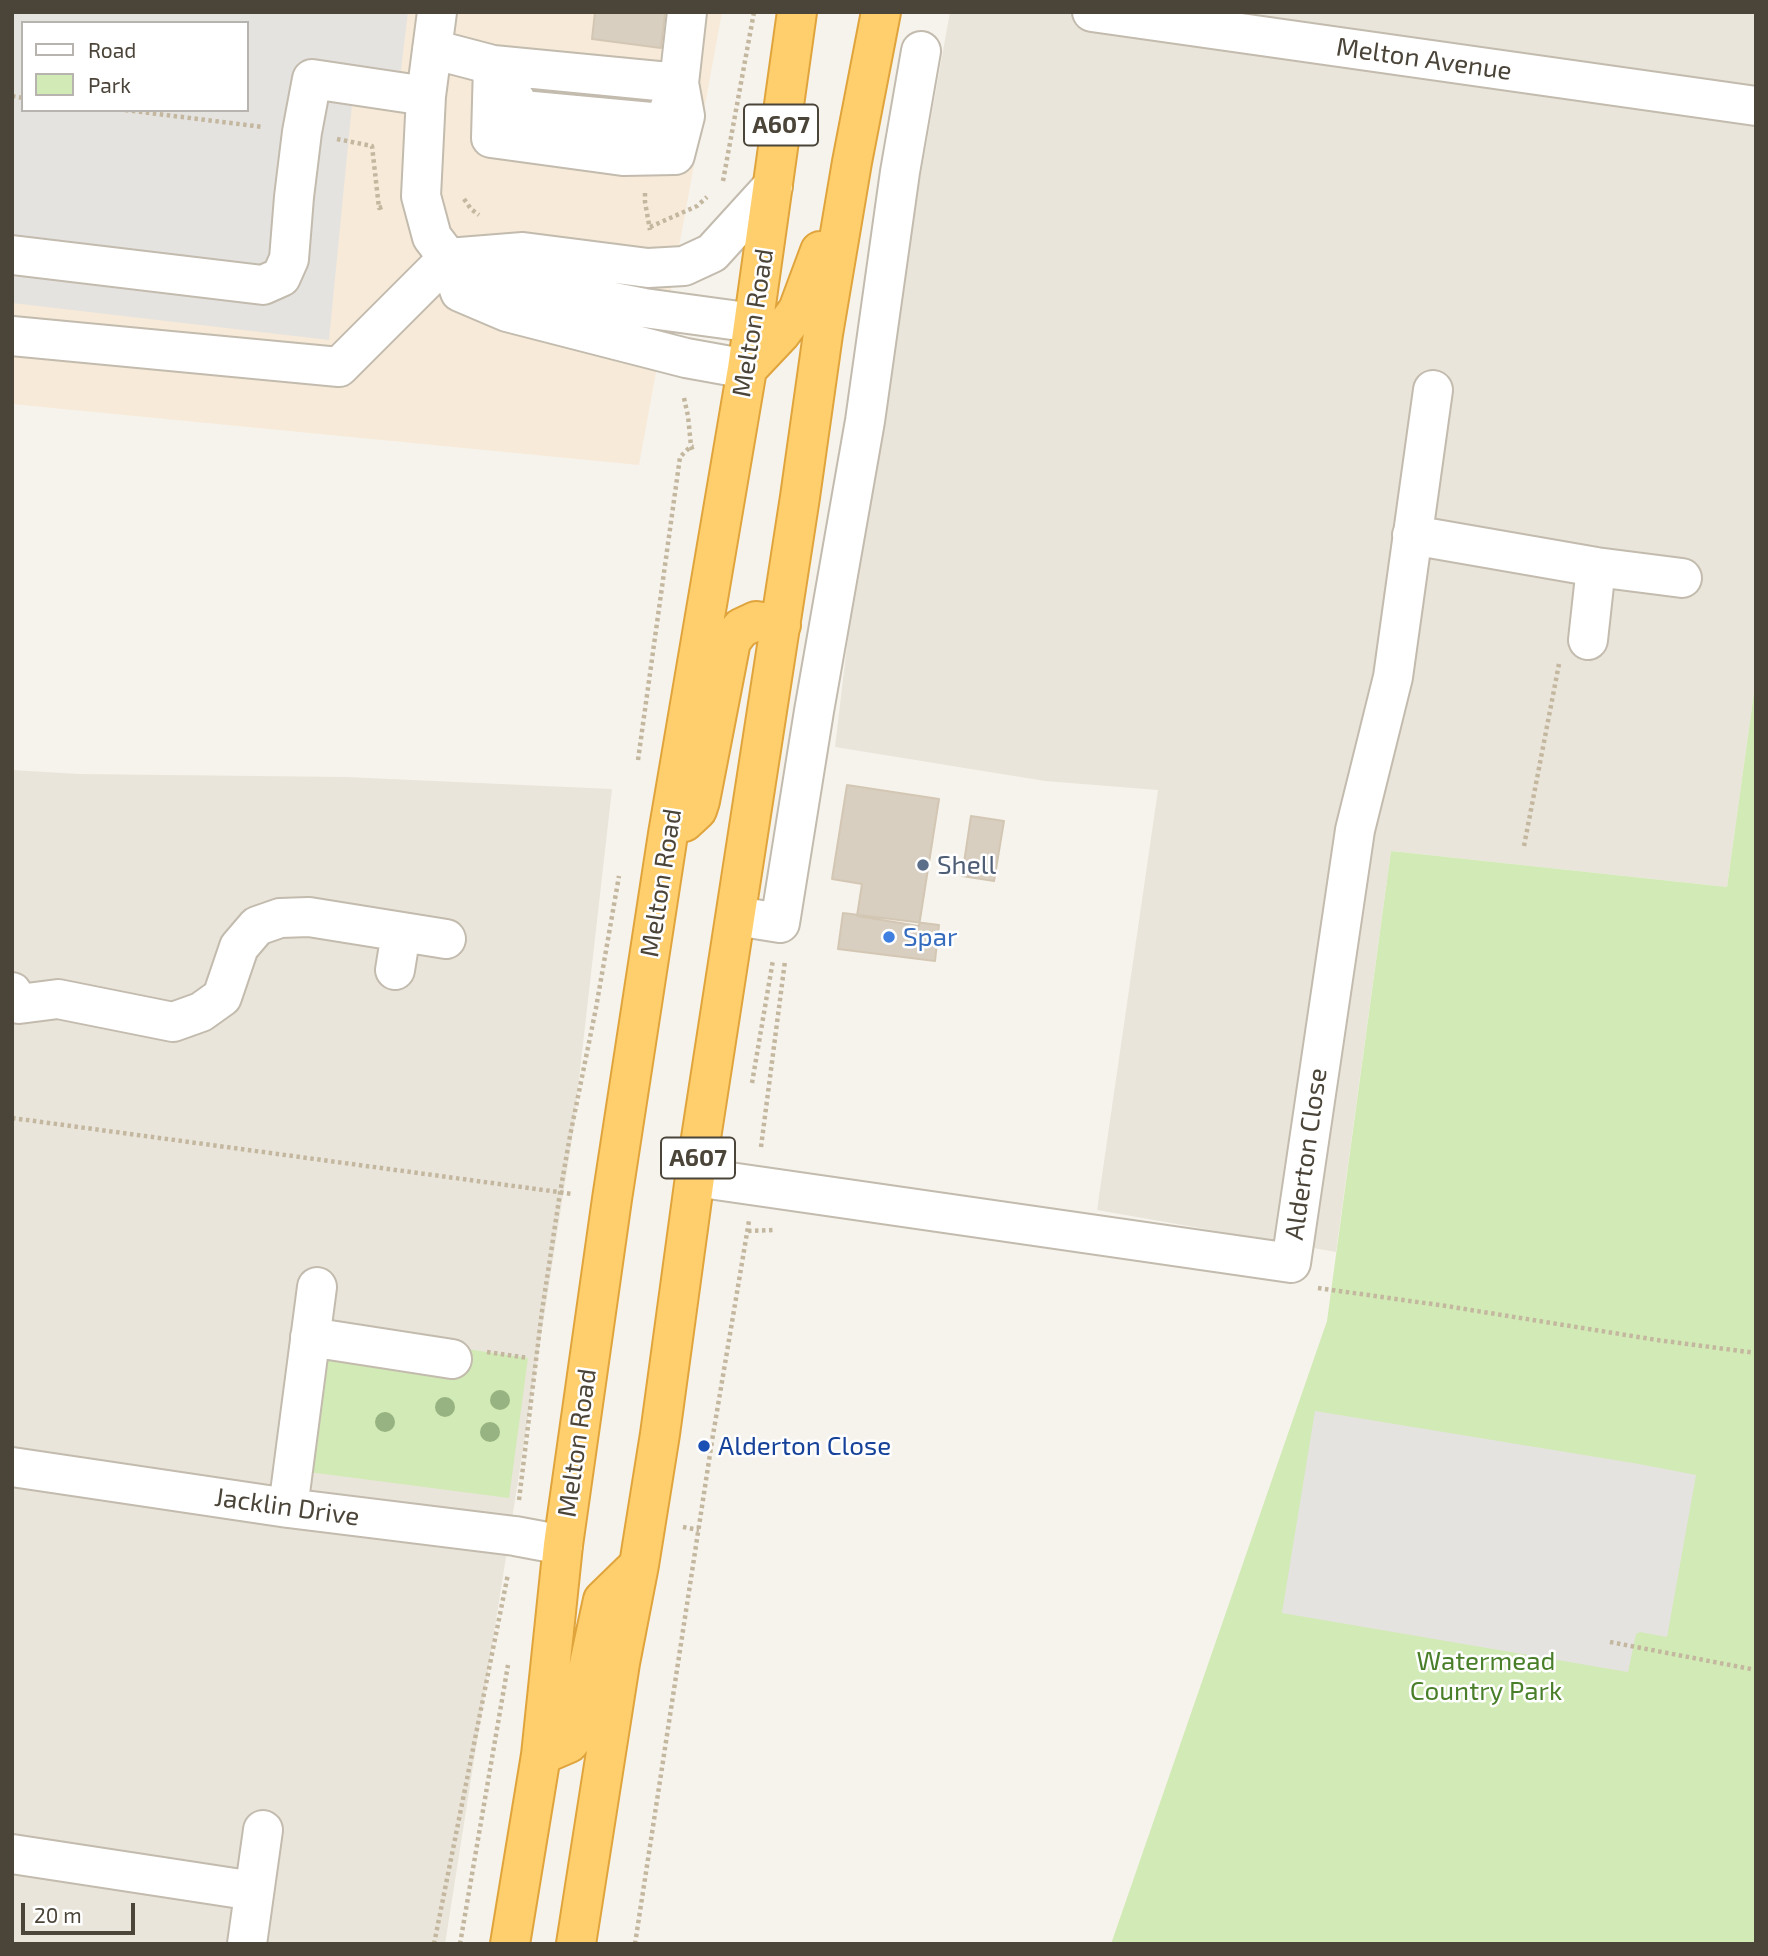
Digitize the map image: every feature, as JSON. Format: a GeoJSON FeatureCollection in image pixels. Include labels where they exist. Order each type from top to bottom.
{"type":"FeatureCollection","features":[{"type":"Feature","properties":{"kind":"highway","name":"Melton Road"},"geometry":{"type":"LineString","coordinates":[[510,1944],[541,1755],[563,1545],[668,834],[747,369],[766,330],[773,186],[797,12]]}},
{"type":"Feature","properties":{"kind":"highway","name":"A607"},"geometry":{"type":"LineString","coordinates":[[576,1944],[663,1415],[695,1177],[825,323],[881,12]]}},
{"type":"Feature","properties":{"kind":"highway"},"geometry":{"type":"LineString","coordinates":[[819,373],[788,343],[766,330],[798,310],[852,162]]}},
{"type":"Feature","properties":{"kind":"highway"},"geometry":{"type":"LineString","coordinates":[[668,834],[697,810],[731,641],[741,628],[756,621],[781,625]]}},
{"type":"Feature","properties":{"kind":"highway"},"geometry":{"type":"LineString","coordinates":[[541,1755],[569,1743],[573,1738],[603,1600],[639,1565]]}},
{"type":"Feature","properties":{"kind":"street"},"geometry":{"type":"LineString","coordinates":[[437,12],[426,96],[421,196],[432,237],[448,258],[460,292],[507,312],[686,358],[747,369]]}},
{"type":"Feature","properties":{"kind":"street"},"geometry":{"type":"LineString","coordinates":[[493,65],[491,138],[623,156],[675,155],[685,116],[679,83],[687,12]]}},
{"type":"Feature","properties":{"kind":"street","name":"Melton Avenue"},"geometry":{"type":"LineString","coordinates":[[1092,12],[1756,106]]}},
{"type":"Feature","properties":{"kind":"street"},"geometry":{"type":"LineString","coordinates":[[432,49],[493,65],[679,83]]}},
{"type":"Feature","properties":{"kind":"street"},"geometry":{"type":"LineString","coordinates":[[736,916],[780,923],[865,421],[900,172],[921,51]]}},
{"type":"Feature","properties":{"kind":"street"},"geometry":{"type":"LineString","coordinates":[[12,255],[263,285],[281,277],[289,259],[302,132],[312,79],[426,96]]}},
{"type":"Feature","properties":{"kind":"street"},"geometry":{"type":"LineString","coordinates":[[852,162],[900,172]]}},
{"type":"Feature","properties":{"kind":"street"},"geometry":{"type":"LineString","coordinates":[[12,336],[339,368],[448,258],[523,252],[648,268],[684,266],[712,253],[773,186]]}},
{"type":"Feature","properties":{"kind":"street"},"geometry":{"type":"LineString","coordinates":[[448,258],[493,277],[766,330]]}},
{"type":"Feature","properties":{"kind":"street","name":"Alderton Close"},"geometry":{"type":"LineString","coordinates":[[695,1177],[1291,1263],[1355,830],[1393,677],[1433,390]]}},
{"type":"Feature","properties":{"kind":"street"},"geometry":{"type":"LineString","coordinates":[[1412,534],[1595,567],[1682,578]]}},
{"type":"Feature","properties":{"kind":"street"},"geometry":{"type":"LineString","coordinates":[[1574,651],[1595,567]]}},
{"type":"Feature","properties":{"kind":"street"},"geometry":{"type":"LineString","coordinates":[[769,701],[814,711]]}},
{"type":"Feature","properties":{"kind":"street"},"geometry":{"type":"LineString","coordinates":[[14,1003],[58,999],[173,1022],[201,1012],[222,997],[239,947],[257,926],[280,918],[309,917],[446,939]]}},
{"type":"Feature","properties":{"kind":"street"},"geometry":{"type":"LineString","coordinates":[[395,970],[401,933]]}},
{"type":"Feature","properties":{"kind":"street"},"geometry":{"type":"LineString","coordinates":[[288,1508],[317,1287]]}},
{"type":"Feature","properties":{"kind":"street"},"geometry":{"type":"LineString","coordinates":[[310,1338],[452,1359]]}},
{"type":"Feature","properties":{"kind":"street","name":"Jacklin Drive"},"geometry":{"type":"LineString","coordinates":[[12,1467],[288,1508],[515,1536],[563,1545]]}},
{"type":"Feature","properties":{"kind":"street"},"geometry":{"type":"LineString","coordinates":[[247,1944],[263,1829]]}},
{"type":"Feature","properties":{"kind":"street"},"geometry":{"type":"LineString","coordinates":[[12,1854],[254,1891]]}},
{"type":"Feature","properties":{"kind":"path"},"geometry":{"type":"LineString","coordinates":[[636,772],[680,457],[691,446],[684,396]]}},
{"type":"Feature","properties":{"kind":"path"},"geometry":{"type":"LineString","coordinates":[[1524,846],[1574,651]]}},
{"type":"Feature","properties":{"kind":"path"},"geometry":{"type":"LineString","coordinates":[[434,1944],[515,1536],[542,1311],[560,1193],[621,867]]}},
{"type":"Feature","properties":{"kind":"path"},"geometry":{"type":"LineString","coordinates":[[635,1944],[712,1441],[755,1187],[790,924],[780,923]]}},
{"type":"Feature","properties":{"kind":"path"},"geometry":{"type":"LineString","coordinates":[[12,1118],[612,1199]]}},
{"type":"Feature","properties":{"kind":"path"},"geometry":{"type":"LineString","coordinates":[[703,1439],[712,1441]]}},
{"type":"Feature","properties":{"kind":"path"},"geometry":{"type":"LineString","coordinates":[[1610,1642],[1756,1670]]}},
{"type":"Feature","properties":{"kind":"shaded area"},"geometry":{"type":"Polygon","coordinates":[[[12,12],[722,12],[639,465],[12,404],[12,12]]]}},
{"type":"Feature","properties":{"kind":"shaded area"},"geometry":{"type":"Polygon","coordinates":[[[12,12],[408,12],[396,111],[352,105],[329,340],[12,303],[12,12]]]}},
{"type":"Feature","properties":{"kind":"shaded area"},"geometry":{"type":"Polygon","coordinates":[[[950,12],[1756,12],[1756,678],[1727,887],[1391,851],[1336,1252],[1097,1210],[1158,790],[1045,781],[835,747],[868,469],[950,12]]]}},
{"type":"Feature","properties":{"kind":"shaded area"},"geometry":{"type":"Polygon","coordinates":[[[12,770],[79,774],[346,777],[612,789],[573,1132],[445,1944],[12,1944],[12,770]]]}},
{"type":"Feature","properties":{"kind":"shaded area"},"geometry":{"type":"Polygon","coordinates":[[[1315,1411],[1696,1475],[1667,1637],[1640,1632],[1636,1634],[1628,1672],[1282,1613],[1315,1411]]]}},
{"type":"Feature","properties":{"kind":"green space","name":"Watermead Country Park"},"geometry":{"type":"Polygon","coordinates":[[[1756,678],[1756,1944],[1111,1944],[1327,1321],[1391,851],[1727,887],[1756,678]]]}},
{"type":"Feature","properties":{"kind":"green space"},"geometry":{"type":"Polygon","coordinates":[[[310,1337],[453,1347],[528,1358],[509,1498],[293,1470],[310,1337]]]}},
{"type":"Feature","properties":{"kind":"building"},"geometry":{"type":"Polygon","coordinates":[[[595,12],[665,12],[661,48],[592,39],[595,12]]]}},
{"type":"Feature","properties":{"kind":"building"},"geometry":{"type":"Polygon","coordinates":[[[847,785],[939,799],[919,926],[857,916],[862,884],[832,879],[847,785]]]}},
{"type":"Feature","properties":{"kind":"building"},"geometry":{"type":"Polygon","coordinates":[[[971,816],[1004,821],[994,881],[962,876],[971,816]]]}},
{"type":"Feature","properties":{"kind":"building","name":"Spar"},"geometry":{"type":"Polygon","coordinates":[[[843,913],[939,925],[935,961],[838,949],[843,913]]]}},
{"type":"Feature","properties":{"kind":"place","name":"Shell"},"geometry":{"type":"Point","coordinates":[923,865]}},
{"type":"Feature","properties":{"kind":"place","name":"Spar"},"geometry":{"type":"Point","coordinates":[889,937]}},
{"type":"Feature","properties":{"kind":"place","name":"Alderton Close"},"geometry":{"type":"Point","coordinates":[704,1446]}}]}
